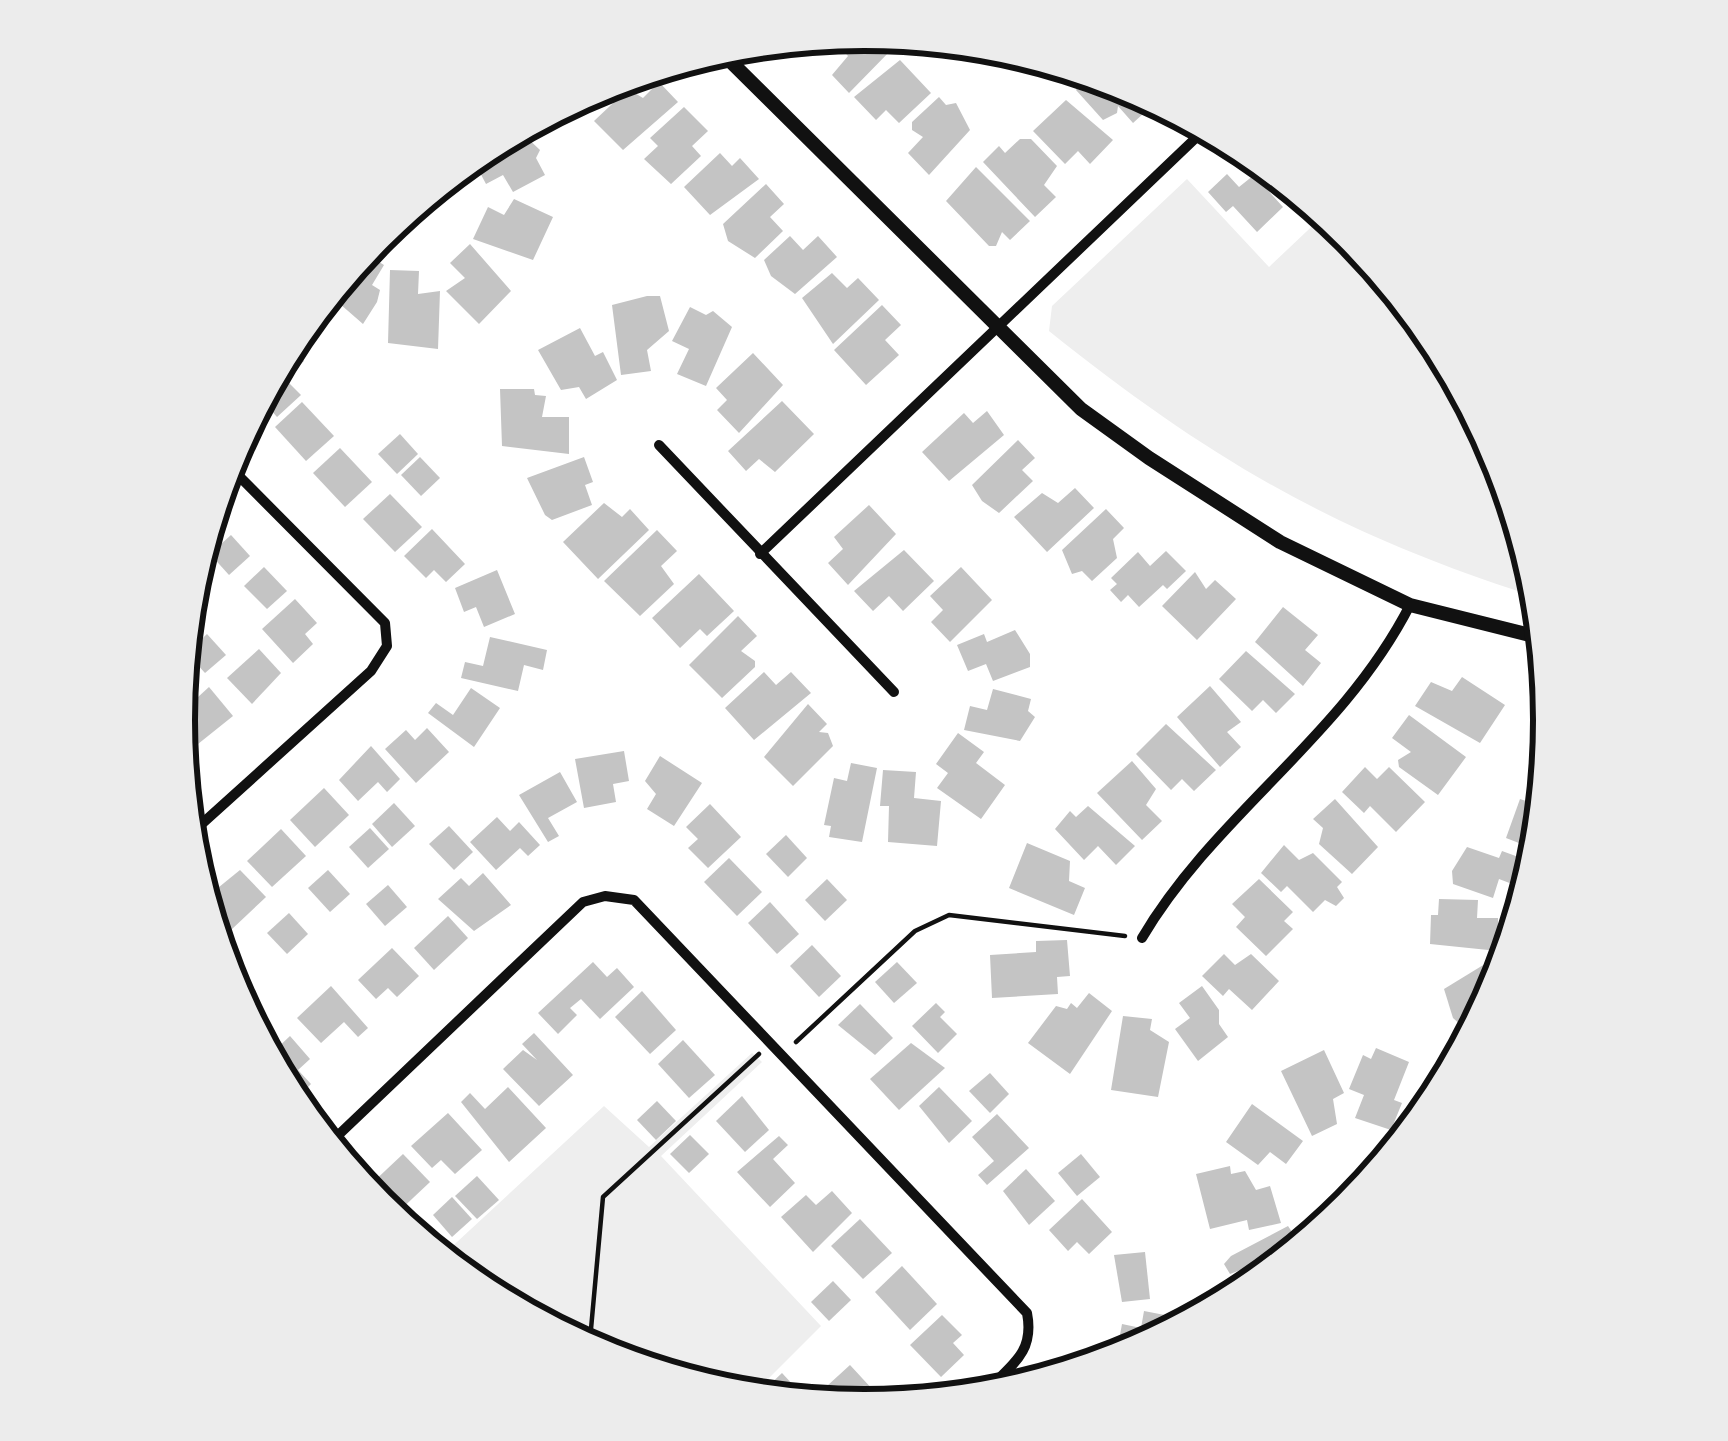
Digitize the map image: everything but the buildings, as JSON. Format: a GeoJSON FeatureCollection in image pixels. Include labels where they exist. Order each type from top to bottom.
{"type":"FeatureCollection","features":[{"type":"Feature","properties":{"kind":"street"},"geometry":{"type":"LineString","coordinates":[[733,64],[1081,409],[1214,503],[1410,605],[1528,635]]}},
{"type":"Feature","properties":{"kind":"street"},"geometry":{"type":"LineString","coordinates":[[760,554],[1195,139]]}},
{"type":"Feature","properties":{"kind":"street"},"geometry":{"type":"LineString","coordinates":[[659,445],[894,692]]}},
{"type":"Feature","properties":{"kind":"street"},"geometry":{"type":"LineString","coordinates":[[202,823],[370,671],[387,646],[385,623],[240,477]]}},
{"type":"Feature","properties":{"kind":"street"},"geometry":{"type":"LineString","coordinates":[[1142,938],[1174,883],[1342,712],[1384,656],[1410,605]]}},
{"type":"Feature","properties":{"kind":"street"},"geometry":{"type":"LineString","coordinates":[[339,1135],[584,902],[604,896],[634,900],[1028,1313],[1032,1336],[1023,1355],[1002,1375]]}},
{"type":"Feature","properties":{"kind":"path"},"geometry":{"type":"LineString","coordinates":[[796,1042],[915,931],[950,915],[1142,938]]}},
{"type":"Feature","properties":{"kind":"path"},"geometry":{"type":"LineString","coordinates":[[591,1331],[603,1197],[760,1054]]}},
{"type":"Feature","properties":{"kind":"shaded area"},"geometry":{"type":"Polygon","coordinates":[[[1187,179],[1269,267],[1313,225],[1395,313],[1444,386],[1483,464],[1521,592],[1334,518],[1220,454],[1049,331],[1052,306],[1187,179]]]}},
{"type":"Feature","properties":{"kind":"shaded area"},"geometry":{"type":"Polygon","coordinates":[[[752,1053],[762,1062],[661,1156],[821,1326],[765,1382],[691,1367],[608,1339],[529,1300],[451,1248],[604,1106],[649,1147],[752,1053]]]}}]}
